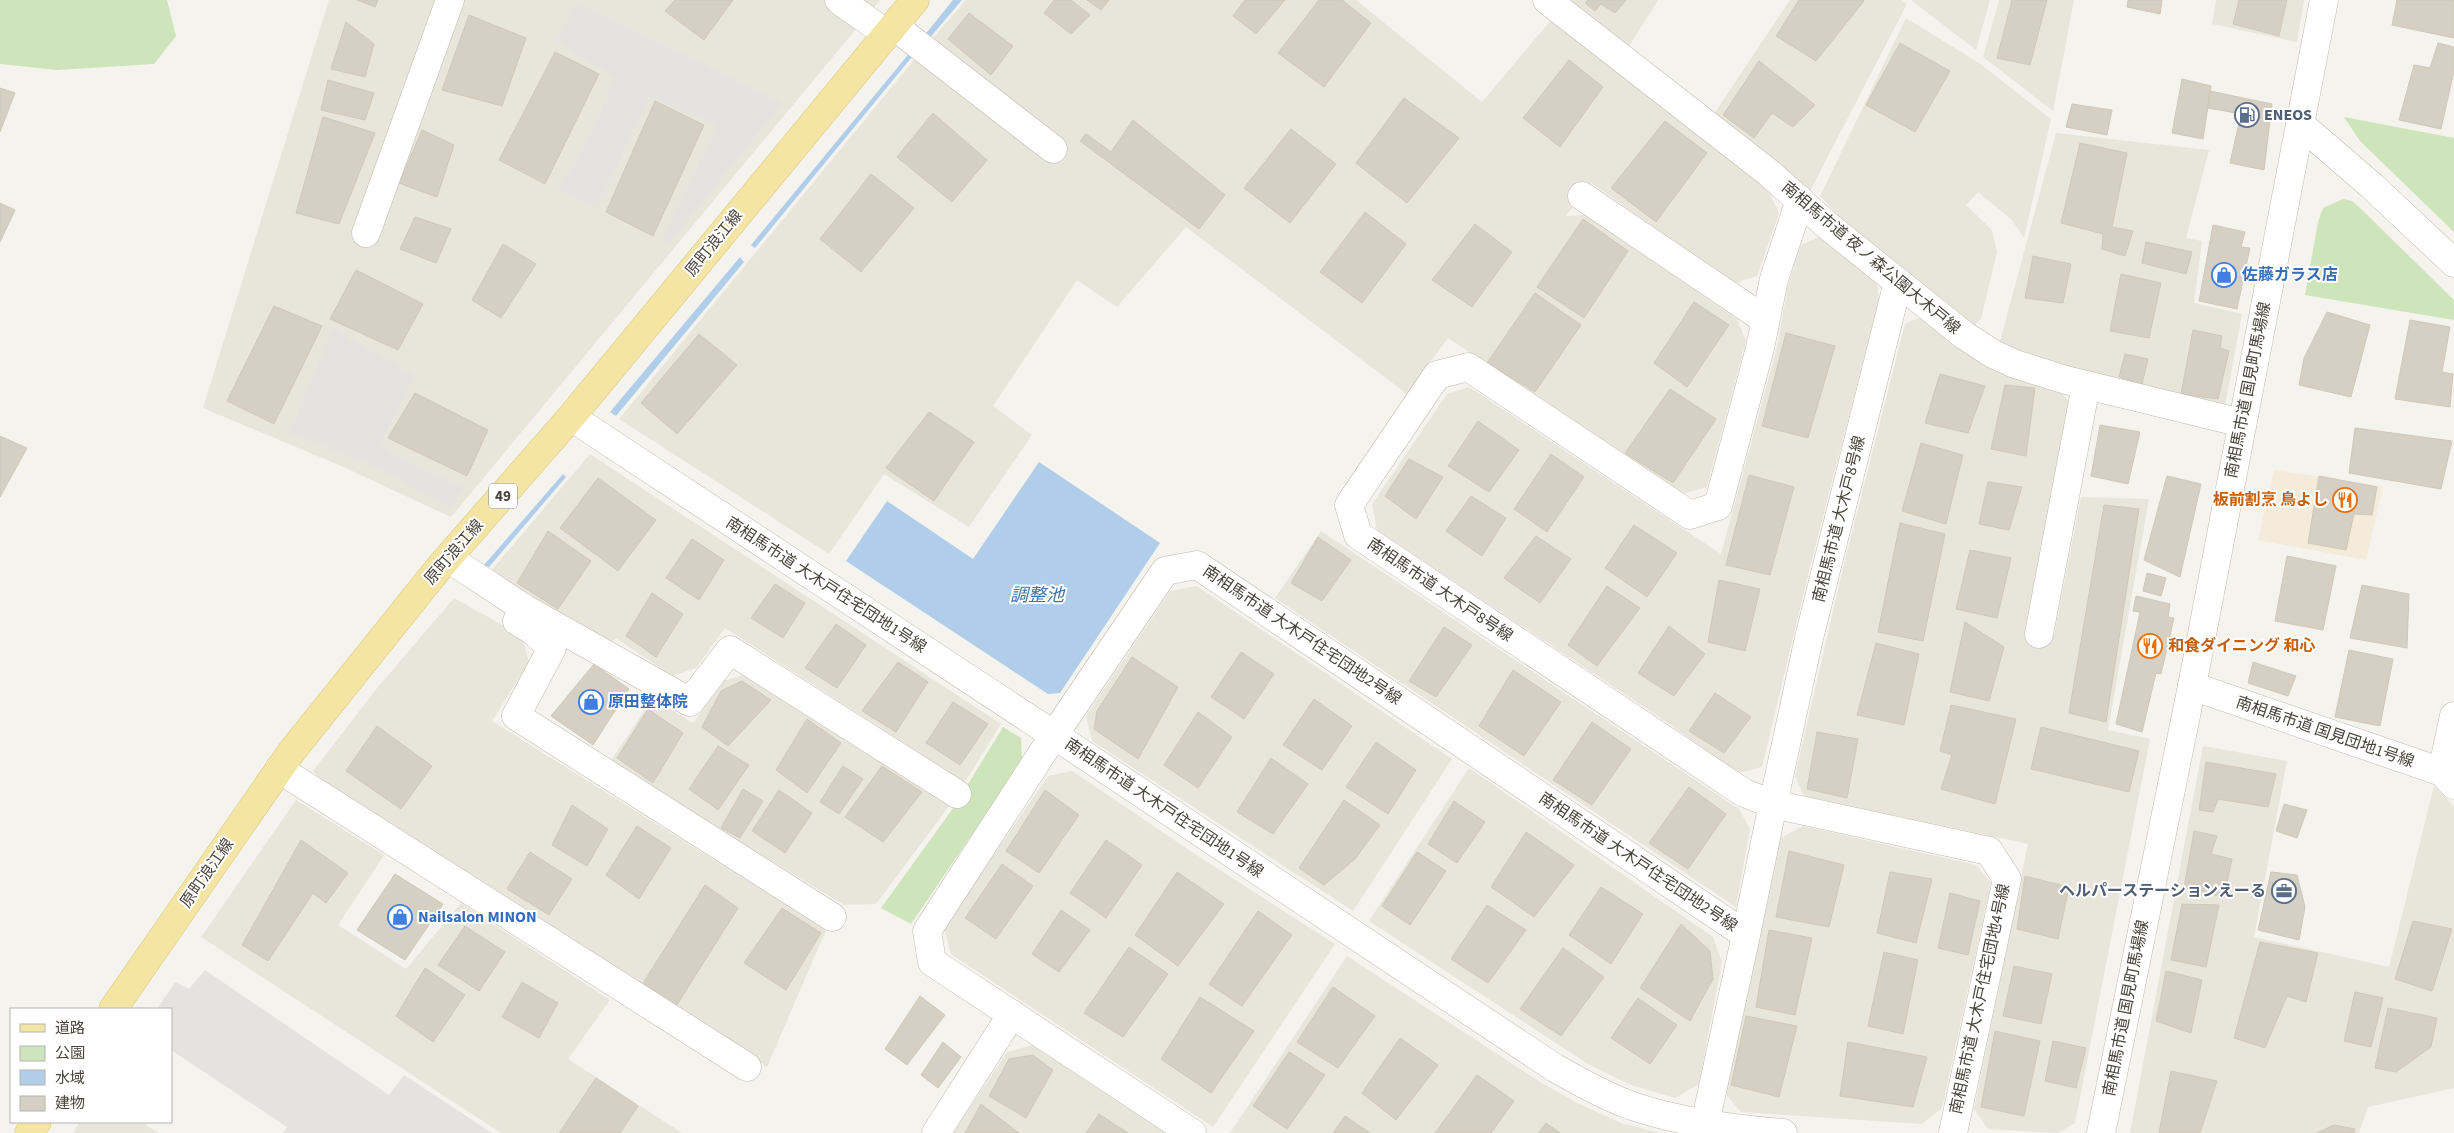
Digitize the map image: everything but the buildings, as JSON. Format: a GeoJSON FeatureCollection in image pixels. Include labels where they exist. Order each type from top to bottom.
{"type":"FeatureCollection","features":[{"type":"Feature","properties":{"kind":"main road","name":"原町浪江線"},"geometry":{"type":"LineString","coordinates":[[114,1008],[279,769],[443,563],[571,417],[915,0]]}},
{"type":"Feature","properties":{"kind":"street"},"geometry":{"type":"LineString","coordinates":[[366,233],[450,0]]}},
{"type":"Feature","properties":{"kind":"street"},"geometry":{"type":"LineString","coordinates":[[839,0],[891,30],[1053,149]]}},
{"type":"Feature","properties":{"kind":"street","name":"南相馬市道 夜ノ森公園大木戸線"},"geometry":{"type":"LineString","coordinates":[[1547,0],[1800,200],[1828,226],[1964,335],[1993,354],[2015,364],[2086,384],[2242,423]]}},
{"type":"Feature","properties":{"kind":"street","name":"南相馬市道 国見町馬場線"},"geometry":{"type":"LineString","coordinates":[[2101,1133],[2192,686],[2324,0]]}},
{"type":"Feature","properties":{"kind":"street"},"geometry":{"type":"LineString","coordinates":[[2300,124],[2372,186],[2454,263]]}},
{"type":"Feature","properties":{"kind":"street"},"geometry":{"type":"LineString","coordinates":[[1582,196],[1764,319]]}},
{"type":"Feature","properties":{"kind":"street","name":"南相馬市道 大木戸8号線"},"geometry":{"type":"LineString","coordinates":[[1800,200],[1774,279],[1764,319],[1760,348],[1718,506],[1690,515],[1468,367],[1437,375],[1348,505],[1358,535],[1744,793],[1773,804],[1808,638],[1898,282]]}},
{"type":"Feature","properties":{"kind":"street"},"geometry":{"type":"LineString","coordinates":[[2039,634],[2086,384]]}},
{"type":"Feature","properties":{"kind":"street","name":"南相馬市道 大木戸住宅団地1号線"},"geometry":{"type":"LineString","coordinates":[[571,417],[1555,1068],[1631,1106],[1704,1128],[1783,1133]]}},
{"type":"Feature","properties":{"kind":"street"},"geometry":{"type":"LineString","coordinates":[[443,563],[690,702],[730,650],[957,794]]}},
{"type":"Feature","properties":{"kind":"street"},"geometry":{"type":"LineString","coordinates":[[443,563],[532,630],[552,648],[516,716],[832,917]]}},
{"type":"Feature","properties":{"kind":"street","name":"南相馬市道 大木戸住宅団地2号線"},"geometry":{"type":"LineString","coordinates":[[1192,1133],[932,962],[927,930],[1054,735],[1165,571],[1198,565],[1746,935],[1704,1128]]}},
{"type":"Feature","properties":{"kind":"street","name":"南相馬市道 国見団地1号線"},"geometry":{"type":"LineString","coordinates":[[2192,686],[2448,778]]}},
{"type":"Feature","properties":{"kind":"street"},"geometry":{"type":"LineString","coordinates":[[2448,778],[2454,716]]}},
{"type":"Feature","properties":{"kind":"street"},"geometry":{"type":"LineString","coordinates":[[279,769],[747,1067]]}},
{"type":"Feature","properties":{"kind":"street"},"geometry":{"type":"LineString","coordinates":[[1746,935],[1773,804]]}},
{"type":"Feature","properties":{"kind":"street","name":"南相馬市道 大木戸住宅団地4号線"},"geometry":{"type":"LineString","coordinates":[[1773,804],[1989,851],[2007,879],[1953,1133]]}},
{"type":"Feature","properties":{"kind":"street"},"geometry":{"type":"LineString","coordinates":[[936,1133],[1012,1014]]}},
{"type":"Feature","properties":{"kind":"shaded area"},"geometry":{"type":"Polygon","coordinates":[[[329,0],[880,0],[451,517],[339,465],[203,408],[329,0]]]}},
{"type":"Feature","properties":{"kind":"shaded area"},"geometry":{"type":"Polygon","coordinates":[[[966,0],[1356,0],[1482,102],[1552,19],[1766,184],[1779,214],[1757,276],[1735,283],[1591,183],[1566,216],[1585,215],[1737,319],[1746,341],[1707,487],[1683,494],[1448,338],[1407,394],[1186,227],[1117,307],[1077,280],[993,406],[1032,435],[969,527],[884,474],[829,554],[619,419],[918,55],[966,0]]]}},
{"type":"Feature","properties":{"kind":"shaded area"},"geometry":{"type":"Polygon","coordinates":[[[1566,0],[1658,0],[1628,48],[1566,0]]]}},
{"type":"Feature","properties":{"kind":"shaded area"},"geometry":{"type":"Polygon","coordinates":[[[1790,0],[1902,0],[1907,4],[1810,191],[1714,114],[1790,0]]]}},
{"type":"Feature","properties":{"kind":"shaded area"},"geometry":{"type":"Polygon","coordinates":[[[1911,0],[1990,0],[1976,50],[1911,0]]]}},
{"type":"Feature","properties":{"kind":"shaded area"},"geometry":{"type":"Polygon","coordinates":[[[1999,0],[2074,0],[2053,111],[1983,57],[1999,0]]]}},
{"type":"Feature","properties":{"kind":"shaded area"},"geometry":{"type":"Polygon","coordinates":[[[2216,0],[2304,0],[2297,42],[2212,24],[2216,0]]]}},
{"type":"Feature","properties":{"kind":"shaded area"},"geometry":{"type":"Polygon","coordinates":[[[578,3],[782,103],[669,243],[663,240],[716,126],[649,96],[597,209],[559,190],[594,126],[615,77],[556,41],[578,3]]]}},
{"type":"Feature","properties":{"kind":"shaded area"},"geometry":{"type":"Polygon","coordinates":[[[1906,18],[1979,63],[2051,119],[2024,238],[2012,220],[1978,192],[1966,205],[1992,230],[1997,252],[1981,319],[1973,327],[1842,220],[1820,196],[1906,18]]]}},
{"type":"Feature","properties":{"kind":"shaded area"},"geometry":{"type":"Polygon","coordinates":[[[2056,133],[2209,150],[2186,238],[2202,241],[2194,303],[2242,314],[2225,406],[2108,379],[1999,345],[2056,133]]]}},
{"type":"Feature","properties":{"kind":"shaded area"},"geometry":{"type":"Polygon","coordinates":[[[1824,235],[1877,282],[1879,300],[1809,571],[1762,767],[1738,773],[1664,720],[1377,530],[1372,504],[1447,394],[1469,387],[1721,554],[1777,347],[1788,285],[1801,245],[1824,235]]]}},
{"type":"Feature","properties":{"kind":"shaded area"},"geometry":{"type":"Polygon","coordinates":[[[1923,316],[2061,390],[2070,404],[2025,629],[2054,635],[2081,497],[2149,499],[2108,730],[2150,739],[2075,1123],[2058,1133],[1988,1129],[1974,1109],[2028,844],[1804,796],[1795,776],[1843,568],[1905,324],[1923,316]]]}},
{"type":"Feature","properties":{"kind":"shaded area"},"geometry":{"type":"Polygon","coordinates":[[[333,329],[414,375],[378,448],[464,488],[451,507],[366,463],[289,432],[333,329]]]}},
{"type":"Feature","properties":{"kind":"shaded area"},"geometry":{"type":"Polygon","coordinates":[[[590,454],[1001,724],[965,782],[725,628],[696,668],[672,676],[616,638],[610,645],[490,572],[590,454]]]}},
{"type":"Feature","properties":{"kind":"shaded area"},"geometry":{"type":"Polygon","coordinates":[[[2274,470],[2383,486],[2366,560],[2258,540],[2274,470]]]}},
{"type":"Feature","properties":{"kind":"shaded area"},"geometry":{"type":"Polygon","coordinates":[[[1321,531],[1739,809],[1750,829],[1736,907],[1275,598],[1321,531]]]}},
{"type":"Feature","properties":{"kind":"shaded area"},"geometry":{"type":"Polygon","coordinates":[[[1197,586],[1452,759],[1353,911],[1092,741],[1086,716],[1170,591],[1197,586]]]}},
{"type":"Feature","properties":{"kind":"shaded area"},"geometry":{"type":"Polygon","coordinates":[[[454,598],[522,636],[529,662],[492,721],[826,930],[767,1067],[321,780],[313,771],[378,687],[454,598]]]}},
{"type":"Feature","properties":{"kind":"shaded area"},"geometry":{"type":"Polygon","coordinates":[[[743,675],[949,806],[876,904],[844,905],[610,762],[653,698],[693,723],[723,681],[743,675]]]}},
{"type":"Feature","properties":{"kind":"shaded area"},"geometry":{"type":"Polygon","coordinates":[[[2203,746],[2287,761],[2254,937],[2389,967],[2434,786],[2454,806],[2454,1088],[2368,1107],[2359,1133],[2130,1133],[2203,746]]]}},
{"type":"Feature","properties":{"kind":"shaded area"},"geometry":{"type":"Polygon","coordinates":[[[1469,768],[1713,937],[1722,962],[1699,1084],[1675,1098],[1631,1085],[1588,1064],[1369,921],[1469,768]]]}},
{"type":"Feature","properties":{"kind":"shaded area"},"geometry":{"type":"Polygon","coordinates":[[[1072,771],[1195,854],[1335,944],[1213,1127],[951,954],[944,928],[1048,776],[1072,771]]]}},
{"type":"Feature","properties":{"kind":"shaded area"},"geometry":{"type":"Polygon","coordinates":[[[296,800],[384,855],[338,925],[406,969],[461,903],[610,1000],[568,1059],[682,1133],[501,1133],[201,937],[296,800]]]}},
{"type":"Feature","properties":{"kind":"shaded area"},"geometry":{"type":"Polygon","coordinates":[[[1803,826],[1976,865],[1991,883],[1942,1108],[1922,1124],[1741,1112],[1724,1092],[1777,840],[1803,826]]]}},
{"type":"Feature","properties":{"kind":"shaded area"},"geometry":{"type":"Polygon","coordinates":[[[1347,956],[1540,1082],[1577,1103],[1621,1123],[1660,1133],[1230,1133],[1347,956]]]}},
{"type":"Feature","properties":{"kind":"shaded area"},"geometry":{"type":"Polygon","coordinates":[[[205,970],[389,1095],[404,1075],[492,1133],[283,1133],[287,1127],[172,1051],[172,1008],[158,1008],[175,982],[189,989],[205,970]]]}},
{"type":"Feature","properties":{"kind":"shaded area"},"geometry":{"type":"Polygon","coordinates":[[[1032,1045],[1165,1133],[953,1133],[1007,1052],[1032,1045]]]}},
{"type":"Feature","properties":{"kind":"shaded area"},"geometry":{"type":"Polygon","coordinates":[[[79,1123],[143,1123],[159,1133],[73,1133],[79,1123]]]}},
{"type":"Feature","properties":{"kind":"green space"},"geometry":{"type":"Polygon","coordinates":[[[0,0],[167,0],[176,36],[154,64],[57,70],[0,64],[0,0]]]}},
{"type":"Feature","properties":{"kind":"green space"},"geometry":{"type":"Polygon","coordinates":[[[2344,117],[2454,138],[2454,232],[2360,141],[2344,117]]]}},
{"type":"Feature","properties":{"kind":"green space"},"geometry":{"type":"Polygon","coordinates":[[[2343,199],[2352,201],[2359,207],[2454,300],[2454,320],[2305,295],[2318,222],[2323,208],[2343,199]]]}},
{"type":"Feature","properties":{"kind":"green space"},"geometry":{"type":"Polygon","coordinates":[[[1003,727],[1021,738],[1022,761],[911,924],[881,908],[954,807],[1003,727]]]}},
{"type":"Feature","properties":{"kind":"water"},"geometry":{"type":"Polygon","coordinates":[[[953,0],[962,0],[928,40],[924,36],[953,0]]]}},
{"type":"Feature","properties":{"kind":"water"},"geometry":{"type":"Polygon","coordinates":[[[912,50],[916,52],[755,248],[751,245],[912,50]]]}},
{"type":"Feature","properties":{"kind":"water"},"geometry":{"type":"Polygon","coordinates":[[[740,257],[744,262],[616,416],[610,412],[740,257]]]}},
{"type":"Feature","properties":{"kind":"water","name":"調整池"},"geometry":{"type":"Polygon","coordinates":[[[1039,462],[1160,543],[1060,693],[1048,694],[846,561],[887,501],[973,559],[1039,462]]]}},
{"type":"Feature","properties":{"kind":"water"},"geometry":{"type":"Polygon","coordinates":[[[563,474],[566,477],[489,567],[484,565],[563,474]]]}},
{"type":"Feature","properties":{"kind":"place","name":"ENEOS"},"geometry":{"type":"Point","coordinates":[2247,115]}},
{"type":"Feature","properties":{"kind":"place","name":"佐藤ガラス店"},"geometry":{"type":"Point","coordinates":[2224,275]}},
{"type":"Feature","properties":{"kind":"place","name":"板前割烹 鳥よし"},"geometry":{"type":"Point","coordinates":[2345,500]}},
{"type":"Feature","properties":{"kind":"place","name":"和食ダイニング 和心"},"geometry":{"type":"Point","coordinates":[2150,646]}},
{"type":"Feature","properties":{"kind":"place","name":"原田整体院"},"geometry":{"type":"Point","coordinates":[591,702]}},
{"type":"Feature","properties":{"kind":"place","name":"ヘルパーステーションえーる"},"geometry":{"type":"Point","coordinates":[2284,891]}},
{"type":"Feature","properties":{"kind":"place","name":"Nailsalon MINON"},"geometry":{"type":"Point","coordinates":[400,917]}}]}
